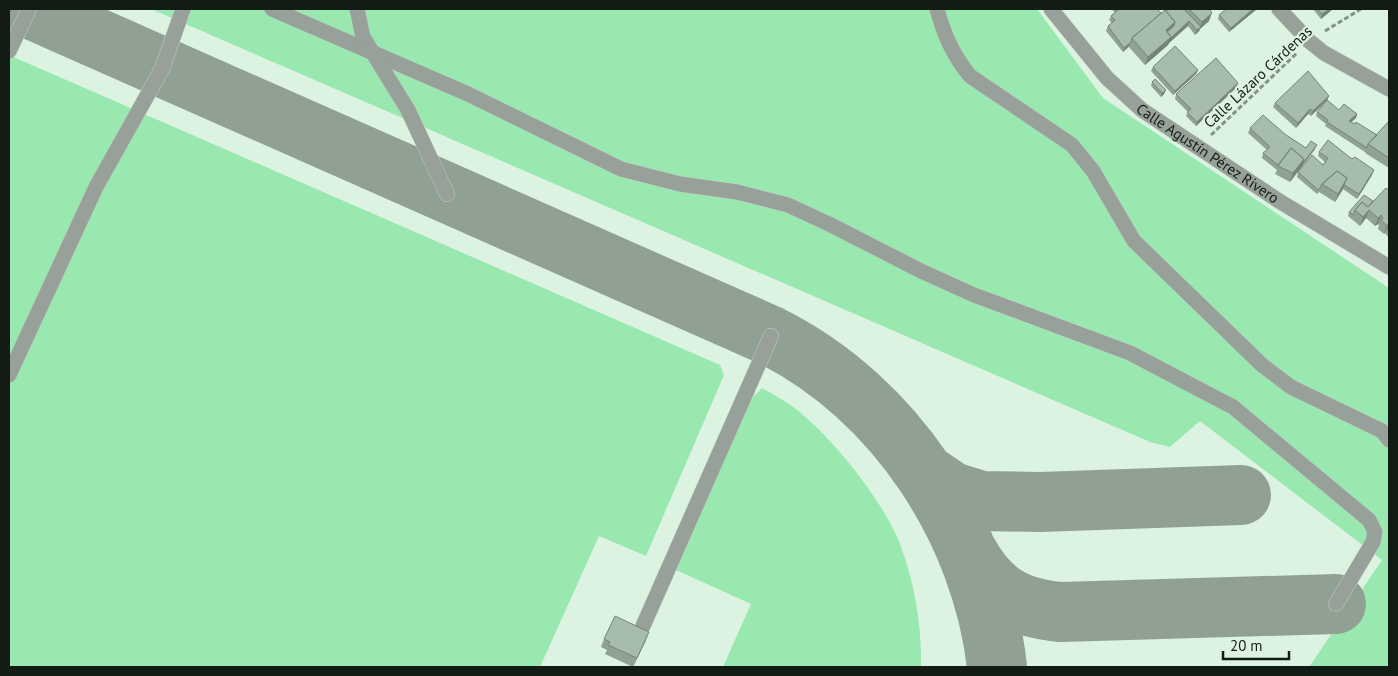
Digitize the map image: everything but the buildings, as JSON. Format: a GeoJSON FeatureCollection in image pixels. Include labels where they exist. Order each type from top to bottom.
{"type":"FeatureCollection","features":[{"type":"Feature","properties":{"kind":"street"},"geometry":{"type":"LineString","coordinates":[[9,51],[29,9]]}},
{"type":"Feature","properties":{"kind":"street"},"geometry":{"type":"LineString","coordinates":[[9,375],[96,187],[162,69],[183,9]]}},
{"type":"Feature","properties":{"kind":"street"},"geometry":{"type":"LineString","coordinates":[[272,9],[468,94],[621,169],[680,184],[737,192],[788,205],[965,291],[1130,353],[1233,407],[1369,520],[1375,532],[1373,542],[1336,604]]}},
{"type":"Feature","properties":{"kind":"street"},"geometry":{"type":"LineString","coordinates":[[357,9],[363,37],[408,110],[447,194]]}},
{"type":"Feature","properties":{"kind":"street"},"geometry":{"type":"LineString","coordinates":[[937,9],[944,35],[958,61],[970,76],[1072,145],[1093,171],[1134,240],[1262,365],[1291,387],[1382,431],[1389,440]]}},
{"type":"Feature","properties":{"kind":"street","name":"Calle Agustín Pérez Rivero"},"geometry":{"type":"LineString","coordinates":[[1051,9],[1087,56],[1124,94],[1198,148],[1279,201],[1389,267]]}},
{"type":"Feature","properties":{"kind":"street"},"geometry":{"type":"LineString","coordinates":[[1279,9],[1308,41],[1348,67],[1389,89]]}},
{"type":"Feature","properties":{"kind":"street"},"geometry":{"type":"LineString","coordinates":[[643,626],[771,336]]}},
{"type":"Feature","properties":{"kind":"path","name":"Calle Lázaro Cárdenas"},"geometry":{"type":"LineString","coordinates":[[1198,148],[1308,41],[1361,9]]}},
{"type":"Feature","properties":{"kind":"green space"},"geometry":{"type":"Polygon","coordinates":[[[151,9],[1037,9],[1103,98],[1389,288],[1389,667],[1309,667],[1382,560],[1200,421],[1170,447],[1150,442],[151,9]]]}},
{"type":"Feature","properties":{"kind":"green space"},"geometry":{"type":"Polygon","coordinates":[[[9,55],[720,365],[724,375],[646,556],[599,536],[540,667],[9,667],[9,55]]]}},
{"type":"Feature","properties":{"kind":"green space"},"geometry":{"type":"Polygon","coordinates":[[[762,388],[789,404],[820,431],[854,469],[883,510],[901,547],[914,591],[919,621],[921,667],[723,667],[751,604],[676,570],[749,401],[762,388]]]}},
{"type":"Feature","properties":{"kind":"taxiway"},"geometry":{"type":"LineString","coordinates":[[31,9],[771,336],[816,362],[857,395],[893,432],[925,474],[952,519],[973,567],[988,616],[997,667]]}},
{"type":"Feature","properties":{"kind":"taxiway"},"geometry":{"type":"LineString","coordinates":[[927,475],[952,492],[981,501],[1040,502],[1241,495]]}},
{"type":"Feature","properties":{"kind":"taxiway"},"geometry":{"type":"LineString","coordinates":[[968,553],[985,579],[995,588],[1018,602],[1045,610],[1061,612],[1336,604]]}}]}
